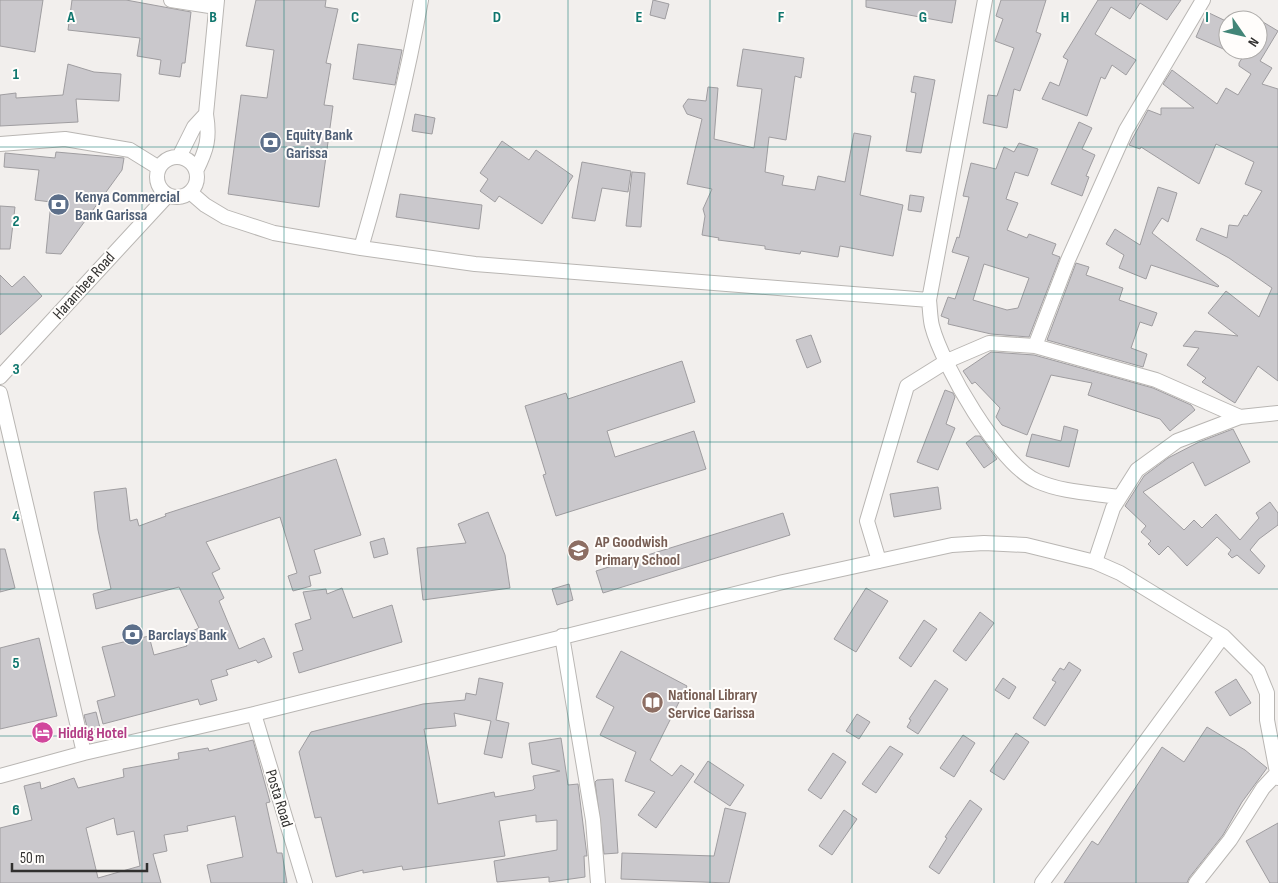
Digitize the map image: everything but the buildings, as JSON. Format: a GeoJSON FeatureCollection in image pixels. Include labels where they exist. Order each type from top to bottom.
{"type":"FeatureCollection","features":[{"type":"Feature","properties":{"kind":"street"},"geometry":{"type":"LineString","coordinates":[[172,0],[216,4],[206,114],[209,128],[207,148],[196,171]]}},
{"type":"Feature","properties":{"kind":"street"},"geometry":{"type":"LineString","coordinates":[[361,248],[392,141],[408,71],[421,0]]}},
{"type":"Feature","properties":{"kind":"street"},"geometry":{"type":"LineString","coordinates":[[985,0],[929,300],[932,326],[947,361],[983,428],[1020,471],[1045,483],[1119,497]]}},
{"type":"Feature","properties":{"kind":"street"},"geometry":{"type":"LineString","coordinates":[[1035,346],[1068,260],[1126,130],[1203,0]]}},
{"type":"Feature","properties":{"kind":"street"},"geometry":{"type":"LineString","coordinates":[[179,157],[192,164],[197,178],[190,192],[183,196],[168,195],[158,183],[159,168],[164,162],[179,157],[194,128],[206,114]]}},
{"type":"Feature","properties":{"kind":"street"},"geometry":{"type":"LineString","coordinates":[[0,144],[65,140],[130,150],[159,168]]}},
{"type":"Feature","properties":{"kind":"street"},"geometry":{"type":"LineString","coordinates":[[190,192],[225,218],[274,233],[361,248],[475,264],[929,300]]}},
{"type":"Feature","properties":{"kind":"street","name":"Harambee Road"},"geometry":{"type":"LineString","coordinates":[[0,377],[168,195]]}},
{"type":"Feature","properties":{"kind":"street"},"geometry":{"type":"LineString","coordinates":[[879,562],[867,521],[906,386],[947,361],[989,343],[1035,346],[1156,380],[1240,418]]}},
{"type":"Feature","properties":{"kind":"street"},"geometry":{"type":"LineString","coordinates":[[0,392],[84,753]]}},
{"type":"Feature","properties":{"kind":"street"},"geometry":{"type":"LineString","coordinates":[[1095,562],[1119,497],[1137,470],[1177,441],[1240,418],[1278,414]]}},
{"type":"Feature","properties":{"kind":"street"},"geometry":{"type":"LineString","coordinates":[[0,776],[84,753],[254,714],[783,582],[952,545],[984,543],[1026,545],[1095,562],[1120,573],[1223,636],[1258,671],[1272,693],[1267,720],[1278,776],[1263,788],[1230,840],[1196,883]]}},
{"type":"Feature","properties":{"kind":"street"},"geometry":{"type":"LineString","coordinates":[[562,636],[593,820],[598,883]]}},
{"type":"Feature","properties":{"kind":"street"},"geometry":{"type":"LineString","coordinates":[[1042,883],[1223,636]]}},
{"type":"Feature","properties":{"kind":"street","name":"Posta Road"},"geometry":{"type":"LineString","coordinates":[[254,714],[305,883]]}},
{"type":"Feature","properties":{"kind":"place","name":"Equity Bank Garissa"},"geometry":{"type":"Point","coordinates":[270,143]}},
{"type":"Feature","properties":{"kind":"place","name":"Kenya Commercial Bank Garissa"},"geometry":{"type":"Point","coordinates":[59,205]}},
{"type":"Feature","properties":{"kind":"place","name":"AP Goodwish Primary School"},"geometry":{"type":"Point","coordinates":[579,550]}},
{"type":"Feature","properties":{"kind":"place","name":"Barclays Bank"},"geometry":{"type":"Point","coordinates":[132,634]}},
{"type":"Feature","properties":{"kind":"place","name":"National Library Service Garissa"},"geometry":{"type":"Point","coordinates":[652,703]}},
{"type":"Feature","properties":{"kind":"place","name":"Hiddig Hotel"},"geometry":{"type":"Point","coordinates":[42,732]}}]}
